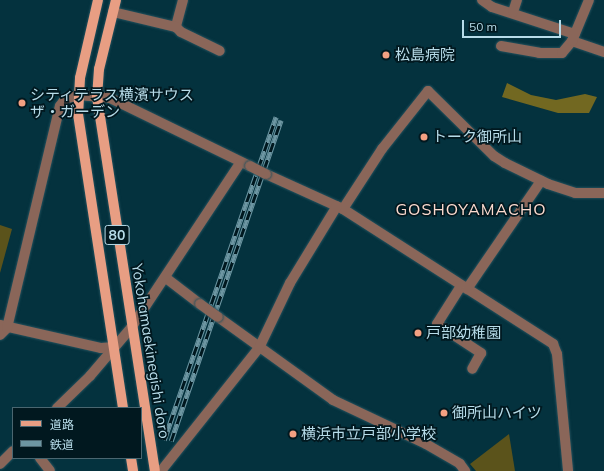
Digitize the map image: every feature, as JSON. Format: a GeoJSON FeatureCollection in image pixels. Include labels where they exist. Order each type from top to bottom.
{"type":"FeatureCollection","features":[{"type":"Feature","properties":{"kind":"main road","name":"80"},"geometry":{"type":"LineString","coordinates":[[98,0],[83,64],[78,95],[78,114],[123,407]]}},
{"type":"Feature","properties":{"kind":"main road","name":"Yokohamaekinegishi doro"},"geometry":{"type":"LineString","coordinates":[[116,0],[99,69],[97,97],[154,471]]}},
{"type":"Feature","properties":{"kind":"main road"},"geometry":{"type":"LineString","coordinates":[[131,459],[133,471]]}},
{"type":"Feature","properties":{"kind":"street"},"geometry":{"type":"LineString","coordinates":[[176,27],[183,0]]}},
{"type":"Feature","properties":{"kind":"street"},"geometry":{"type":"LineString","coordinates":[[482,0],[492,7],[513,12],[604,52]]}},
{"type":"Feature","properties":{"kind":"street"},"geometry":{"type":"LineString","coordinates":[[513,12],[517,0]]}},
{"type":"Feature","properties":{"kind":"street"},"geometry":{"type":"LineString","coordinates":[[501,46],[539,53],[562,53],[573,38],[589,0]]}},
{"type":"Feature","properties":{"kind":"street"},"geometry":{"type":"LineString","coordinates":[[113,12],[176,27],[188,36],[220,51]]}},
{"type":"Feature","properties":{"kind":"street"},"geometry":{"type":"LineString","coordinates":[[161,471],[259,348],[290,283],[340,208],[382,149],[428,91],[494,156],[541,181],[575,193],[604,193]]}},
{"type":"Feature","properties":{"kind":"street"},"geometry":{"type":"LineString","coordinates":[[114,347],[101,348],[2,329],[60,106],[69,96],[78,95],[110,98],[266,174],[340,208],[464,287],[555,348],[568,471]]}},
{"type":"Feature","properties":{"kind":"street"},"geometry":{"type":"LineString","coordinates":[[58,407],[90,376],[131,328],[246,164]]}},
{"type":"Feature","properties":{"kind":"street"},"geometry":{"type":"LineString","coordinates":[[472,369],[481,353],[437,324],[541,181]]}},
{"type":"Feature","properties":{"kind":"street"},"geometry":{"type":"LineString","coordinates":[[166,278],[259,348],[333,400],[426,444],[460,464],[465,471]]}},
{"type":"Feature","properties":{"kind":"street"},"geometry":{"type":"LineString","coordinates":[[0,464],[12,452]]}},
{"type":"Feature","properties":{"kind":"street"},"geometry":{"type":"LineString","coordinates":[[41,459],[50,471]]}},
{"type":"Feature","properties":{"kind":"shaded area"},"geometry":{"type":"Polygon","coordinates":[[[507,83],[531,95],[556,100],[585,94],[597,97],[589,113],[558,113],[502,97],[507,83]]]}},
{"type":"Feature","properties":{"kind":"shaded area"},"geometry":{"type":"Polygon","coordinates":[[[0,225],[12,229],[0,273],[0,225]]]}},
{"type":"Feature","properties":{"kind":"shaded area"},"geometry":{"type":"Polygon","coordinates":[[[509,434],[515,471],[476,471],[470,464],[509,434]]]}},
{"type":"Feature","properties":{"kind":"railway"},"geometry":{"type":"LineString","coordinates":[[164,440],[276,117]]}},
{"type":"Feature","properties":{"kind":"railway"},"geometry":{"type":"LineString","coordinates":[[171,441],[281,120]]}},
{"type":"Feature","properties":{"kind":"place","name":"松島病院"},"geometry":{"type":"Point","coordinates":[386,55]}},
{"type":"Feature","properties":{"kind":"place","name":"シティテラス横濱サウス ザ・ガーデン"},"geometry":{"type":"Point","coordinates":[22,103]}},
{"type":"Feature","properties":{"kind":"place","name":"トーク御所山"},"geometry":{"type":"Point","coordinates":[424,137]}},
{"type":"Feature","properties":{"kind":"place","name":"戸部幼稚園"},"geometry":{"type":"Point","coordinates":[418,333]}},
{"type":"Feature","properties":{"kind":"place","name":"御所山ハイツ"},"geometry":{"type":"Point","coordinates":[444,413]}},
{"type":"Feature","properties":{"kind":"place","name":"横浜市立戸部小学校"},"geometry":{"type":"Point","coordinates":[293,434]}},
{"type":"Feature","properties":{"kind":"district","name":"GOSHOYAMACHO"},"geometry":{"type":"Point","coordinates":[471,209]}}]}
